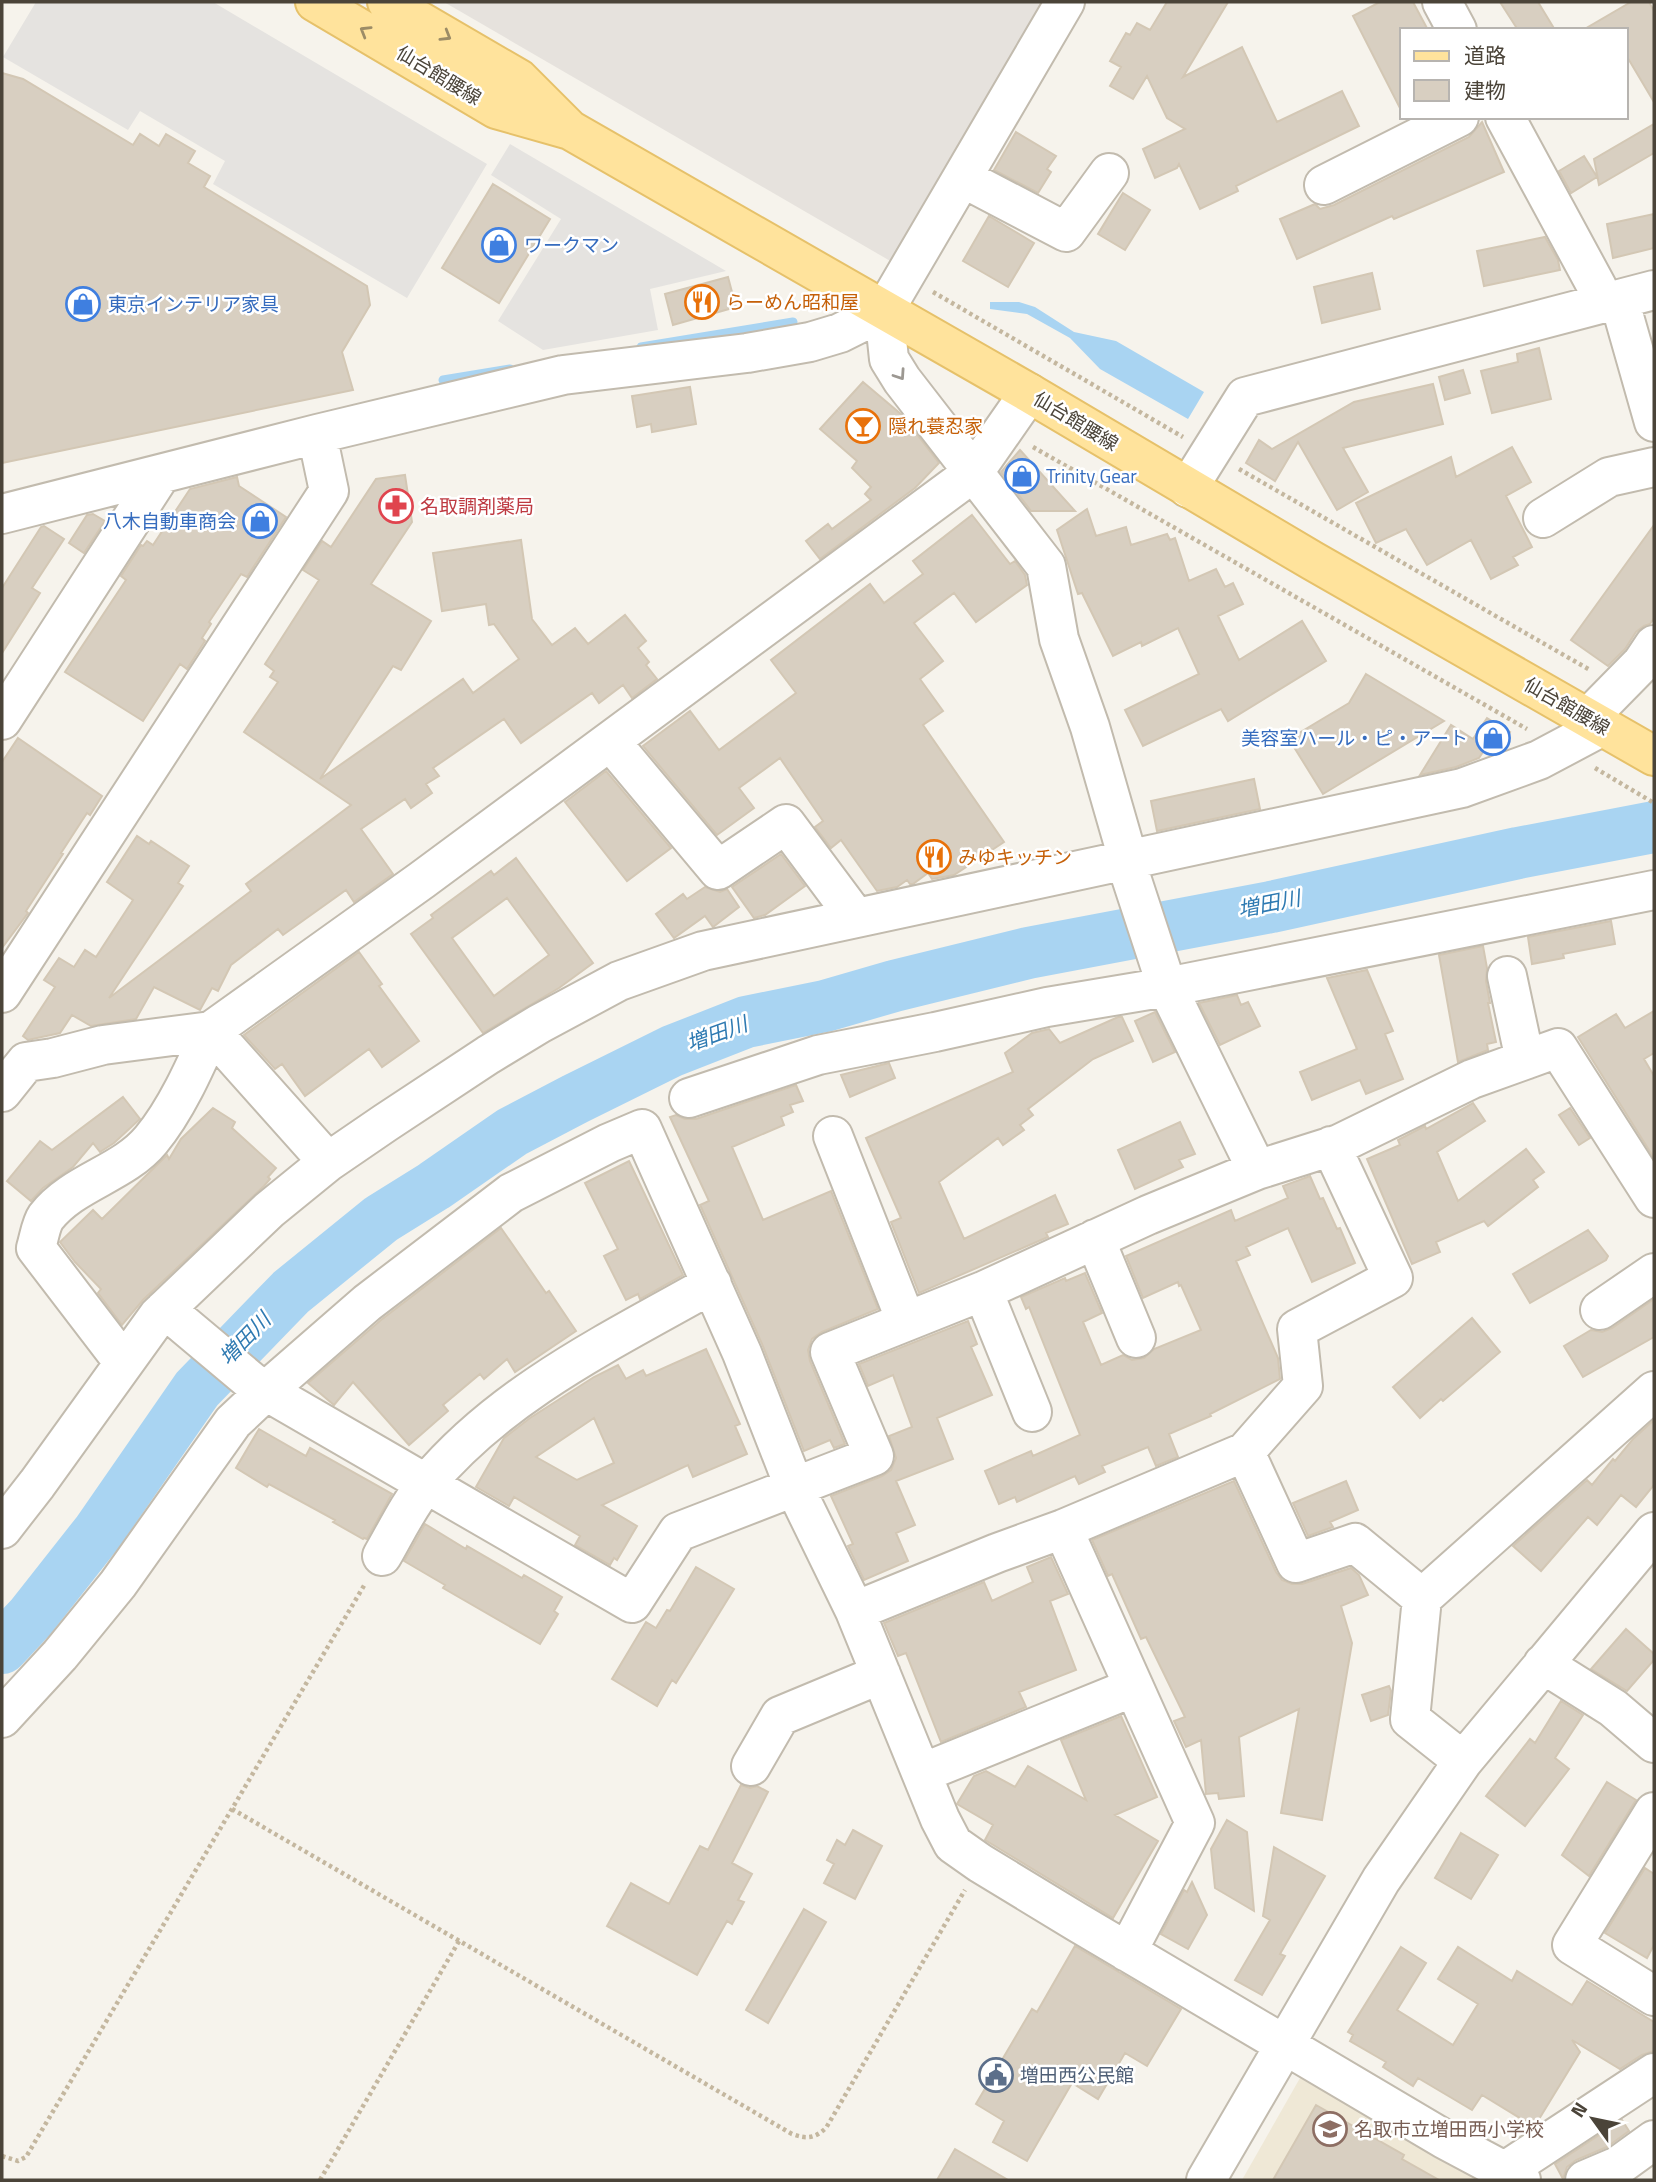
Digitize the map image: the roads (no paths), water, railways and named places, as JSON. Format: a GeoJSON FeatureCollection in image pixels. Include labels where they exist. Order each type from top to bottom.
{"type":"FeatureCollection","features":[{"type":"Feature","properties":{"kind":"main road","name":"仙台館腰線"},"geometry":{"type":"LineString","coordinates":[[315,2],[496,109],[569,130],[1029,393],[1188,488],[1631,739]]}},
{"type":"Feature","properties":{"kind":"main road","name":"仙台館腰線"},"geometry":{"type":"LineString","coordinates":[[387,2],[519,79],[569,130]]}},
{"type":"Feature","properties":{"kind":"street"},"geometry":{"type":"LineString","coordinates":[[2,514],[564,375],[747,353],[810,342],[841,332],[884,311],[1065,2]]}},
{"type":"Feature","properties":{"kind":"street"},"geometry":{"type":"LineString","coordinates":[[1442,2],[1456,28]]}},
{"type":"Feature","properties":{"kind":"street"},"geometry":{"type":"LineString","coordinates":[[1324,185],[1455,119]]}},
{"type":"Feature","properties":{"kind":"street"},"geometry":{"type":"LineString","coordinates":[[1506,119],[1615,296],[1654,422]]}},
{"type":"Feature","properties":{"kind":"street"},"geometry":{"type":"LineString","coordinates":[[963,178],[1066,232],[1109,173]]}},
{"type":"Feature","properties":{"kind":"street"},"geometry":{"type":"LineString","coordinates":[[1188,488],[1245,397],[1615,296]]}},
{"type":"Feature","properties":{"kind":"street"},"geometry":{"type":"LineString","coordinates":[[884,311],[889,359],[902,380],[1046,566],[1059,639],[1090,727],[1167,987],[1257,1170]]}},
{"type":"Feature","properties":{"kind":"street"},"geometry":{"type":"LineString","coordinates":[[2,1092],[26,1062],[103,1045],[211,1031],[974,472],[1029,393]]}},
{"type":"Feature","properties":{"kind":"street"},"geometry":{"type":"LineString","coordinates":[[2,993],[329,491],[317,434]]}},
{"type":"Feature","properties":{"kind":"street"},"geometry":{"type":"LineString","coordinates":[[1544,518],[1609,477],[1654,467]]}},
{"type":"Feature","properties":{"kind":"street"},"geometry":{"type":"LineString","coordinates":[[2,720],[161,474]]}},
{"type":"Feature","properties":{"kind":"street"},"geometry":{"type":"LineString","coordinates":[[2,1529],[165,1309],[269,1210],[328,1162],[488,1055],[570,1006],[620,981],[703,951],[1129,865],[1462,788],[1539,760],[1560,749],[1631,739],[1620,688],[1654,645]]}},
{"type":"Feature","properties":{"kind":"street"},"geometry":{"type":"LineString","coordinates":[[610,741],[718,870],[786,824],[856,918]]}},
{"type":"Feature","properties":{"kind":"street"},"geometry":{"type":"LineString","coordinates":[[689,1098],[818,1055],[1047,1007],[1167,987],[1654,890]]}},
{"type":"Feature","properties":{"kind":"street"},"geometry":{"type":"LineString","coordinates":[[1507,976],[1525,1060]]}},
{"type":"Feature","properties":{"kind":"street"},"geometry":{"type":"LineString","coordinates":[[211,1031],[328,1162]]}},
{"type":"Feature","properties":{"kind":"street"},"geometry":{"type":"LineString","coordinates":[[124,1363],[36,1248],[45,1218],[68,1196],[112,1172],[150,1141],[189,1081],[211,1031]]}},
{"type":"Feature","properties":{"kind":"street"},"geometry":{"type":"LineString","coordinates":[[165,1309],[259,1387],[632,1603],[678,1532],[874,1455],[830,1352],[983,1291],[1095,1239],[1257,1170],[1331,1146],[1472,1079],[1558,1048],[1654,1198]]}},
{"type":"Feature","properties":{"kind":"street"},"geometry":{"type":"LineString","coordinates":[[2,1718],[60,1655],[118,1584],[259,1387],[512,1193],[642,1129],[742,1353],[794,1486],[855,1611],[940,1819],[953,1844],[1127,1951],[1444,2139],[1513,2176],[1654,2073]]}},
{"type":"Feature","properties":{"kind":"street"},"geometry":{"type":"LineString","coordinates":[[833,1136],[906,1321]]}},
{"type":"Feature","properties":{"kind":"street"},"geometry":{"type":"LineString","coordinates":[[855,1611],[1063,1529],[1245,1452],[1303,1386],[1297,1329],[1393,1278],[1331,1146]]}},
{"type":"Feature","properties":{"kind":"street"},"geometry":{"type":"LineString","coordinates":[[1095,1239],[1136,1338]]}},
{"type":"Feature","properties":{"kind":"street"},"geometry":{"type":"LineString","coordinates":[[1600,1310],[1654,1273]]}},
{"type":"Feature","properties":{"kind":"street"},"geometry":{"type":"LineString","coordinates":[[382,1556],[426,1484],[470,1438],[543,1380],[712,1284]]}},
{"type":"Feature","properties":{"kind":"street"},"geometry":{"type":"LineString","coordinates":[[983,1291],[1032,1412]]}},
{"type":"Feature","properties":{"kind":"street"},"geometry":{"type":"LineString","coordinates":[[1463,1760],[1410,1719],[1422,1598],[1654,1391]]}},
{"type":"Feature","properties":{"kind":"street"},"geometry":{"type":"LineString","coordinates":[[1245,1452],[1296,1563],[1355,1543],[1422,1598]]}},
{"type":"Feature","properties":{"kind":"street"},"geometry":{"type":"LineString","coordinates":[[1063,1529],[1195,1823],[1127,1951]]}},
{"type":"Feature","properties":{"kind":"street"},"geometry":{"type":"LineString","coordinates":[[1206,2180],[1381,1880],[1463,1760],[1654,1532]]}},
{"type":"Feature","properties":{"kind":"street"},"geometry":{"type":"LineString","coordinates":[[1543,1664],[1613,1708],[1654,1743]]}},
{"type":"Feature","properties":{"kind":"street"},"geometry":{"type":"LineString","coordinates":[[751,1766],[780,1716],[881,1674]]}},
{"type":"Feature","properties":{"kind":"street"},"geometry":{"type":"LineString","coordinates":[[922,1773],[1134,1687]]}},
{"type":"Feature","properties":{"kind":"street"},"geometry":{"type":"LineString","coordinates":[[1654,1812],[1572,1945],[1654,1996]]}},
{"type":"Feature","properties":{"kind":"street"},"geometry":{"type":"LineString","coordinates":[[1585,2180],[1618,2166],[1654,2140]]}},
{"type":"Feature","properties":{"kind":"water"},"geometry":{"type":"Polygon","coordinates":[[[990,302],[1019,302],[1035,307],[1074,332],[1116,341],[1204,392],[1188,419],[1100,369],[1070,338],[1027,314],[990,309],[990,302]]]}},
{"type":"Feature","properties":{"kind":"waterway"},"geometry":{"type":"LineString","coordinates":[[641,347],[793,322]]}},
{"type":"Feature","properties":{"kind":"waterway"},"geometry":{"type":"LineString","coordinates":[[443,380],[510,369]]}},
{"type":"Feature","properties":{"kind":"waterway","name":"増田川"},"geometry":{"type":"LineString","coordinates":[[2,1648],[31,1617],[98,1532],[197,1389],[291,1292],[381,1219],[512,1132],[575,1099],[672,1051],[746,1022],[825,1006],[1028,953],[1271,907],[1518,853],[1654,827]]}},
{"type":"Feature","properties":{"kind":"place","name":"ワークマン"},"geometry":{"type":"Point","coordinates":[499,245]}},
{"type":"Feature","properties":{"kind":"place","name":"らーめん昭和屋"},"geometry":{"type":"Point","coordinates":[702,302]}},
{"type":"Feature","properties":{"kind":"place","name":"東京インテリア家具"},"geometry":{"type":"Point","coordinates":[83,304]}},
{"type":"Feature","properties":{"kind":"place","name":"隠れ蓑忍家"},"geometry":{"type":"Point","coordinates":[863,426]}},
{"type":"Feature","properties":{"kind":"place","name":"Trinity Gear"},"geometry":{"type":"Point","coordinates":[1022,476]}},
{"type":"Feature","properties":{"kind":"place","name":"名取調剤薬局"},"geometry":{"type":"Point","coordinates":[396,506]}},
{"type":"Feature","properties":{"kind":"place","name":"八木自動車商会"},"geometry":{"type":"Point","coordinates":[260,521]}},
{"type":"Feature","properties":{"kind":"place","name":"美容室ハール・ピ・アート"},"geometry":{"type":"Point","coordinates":[1493,738]}},
{"type":"Feature","properties":{"kind":"place","name":"みゆキッチン"},"geometry":{"type":"Point","coordinates":[934,857]}},
{"type":"Feature","properties":{"kind":"place","name":"増田西公民館"},"geometry":{"type":"Point","coordinates":[996,2075]}},
{"type":"Feature","properties":{"kind":"place","name":"名取市立増田西小学校"},"geometry":{"type":"Point","coordinates":[1330,2129]}}]}
